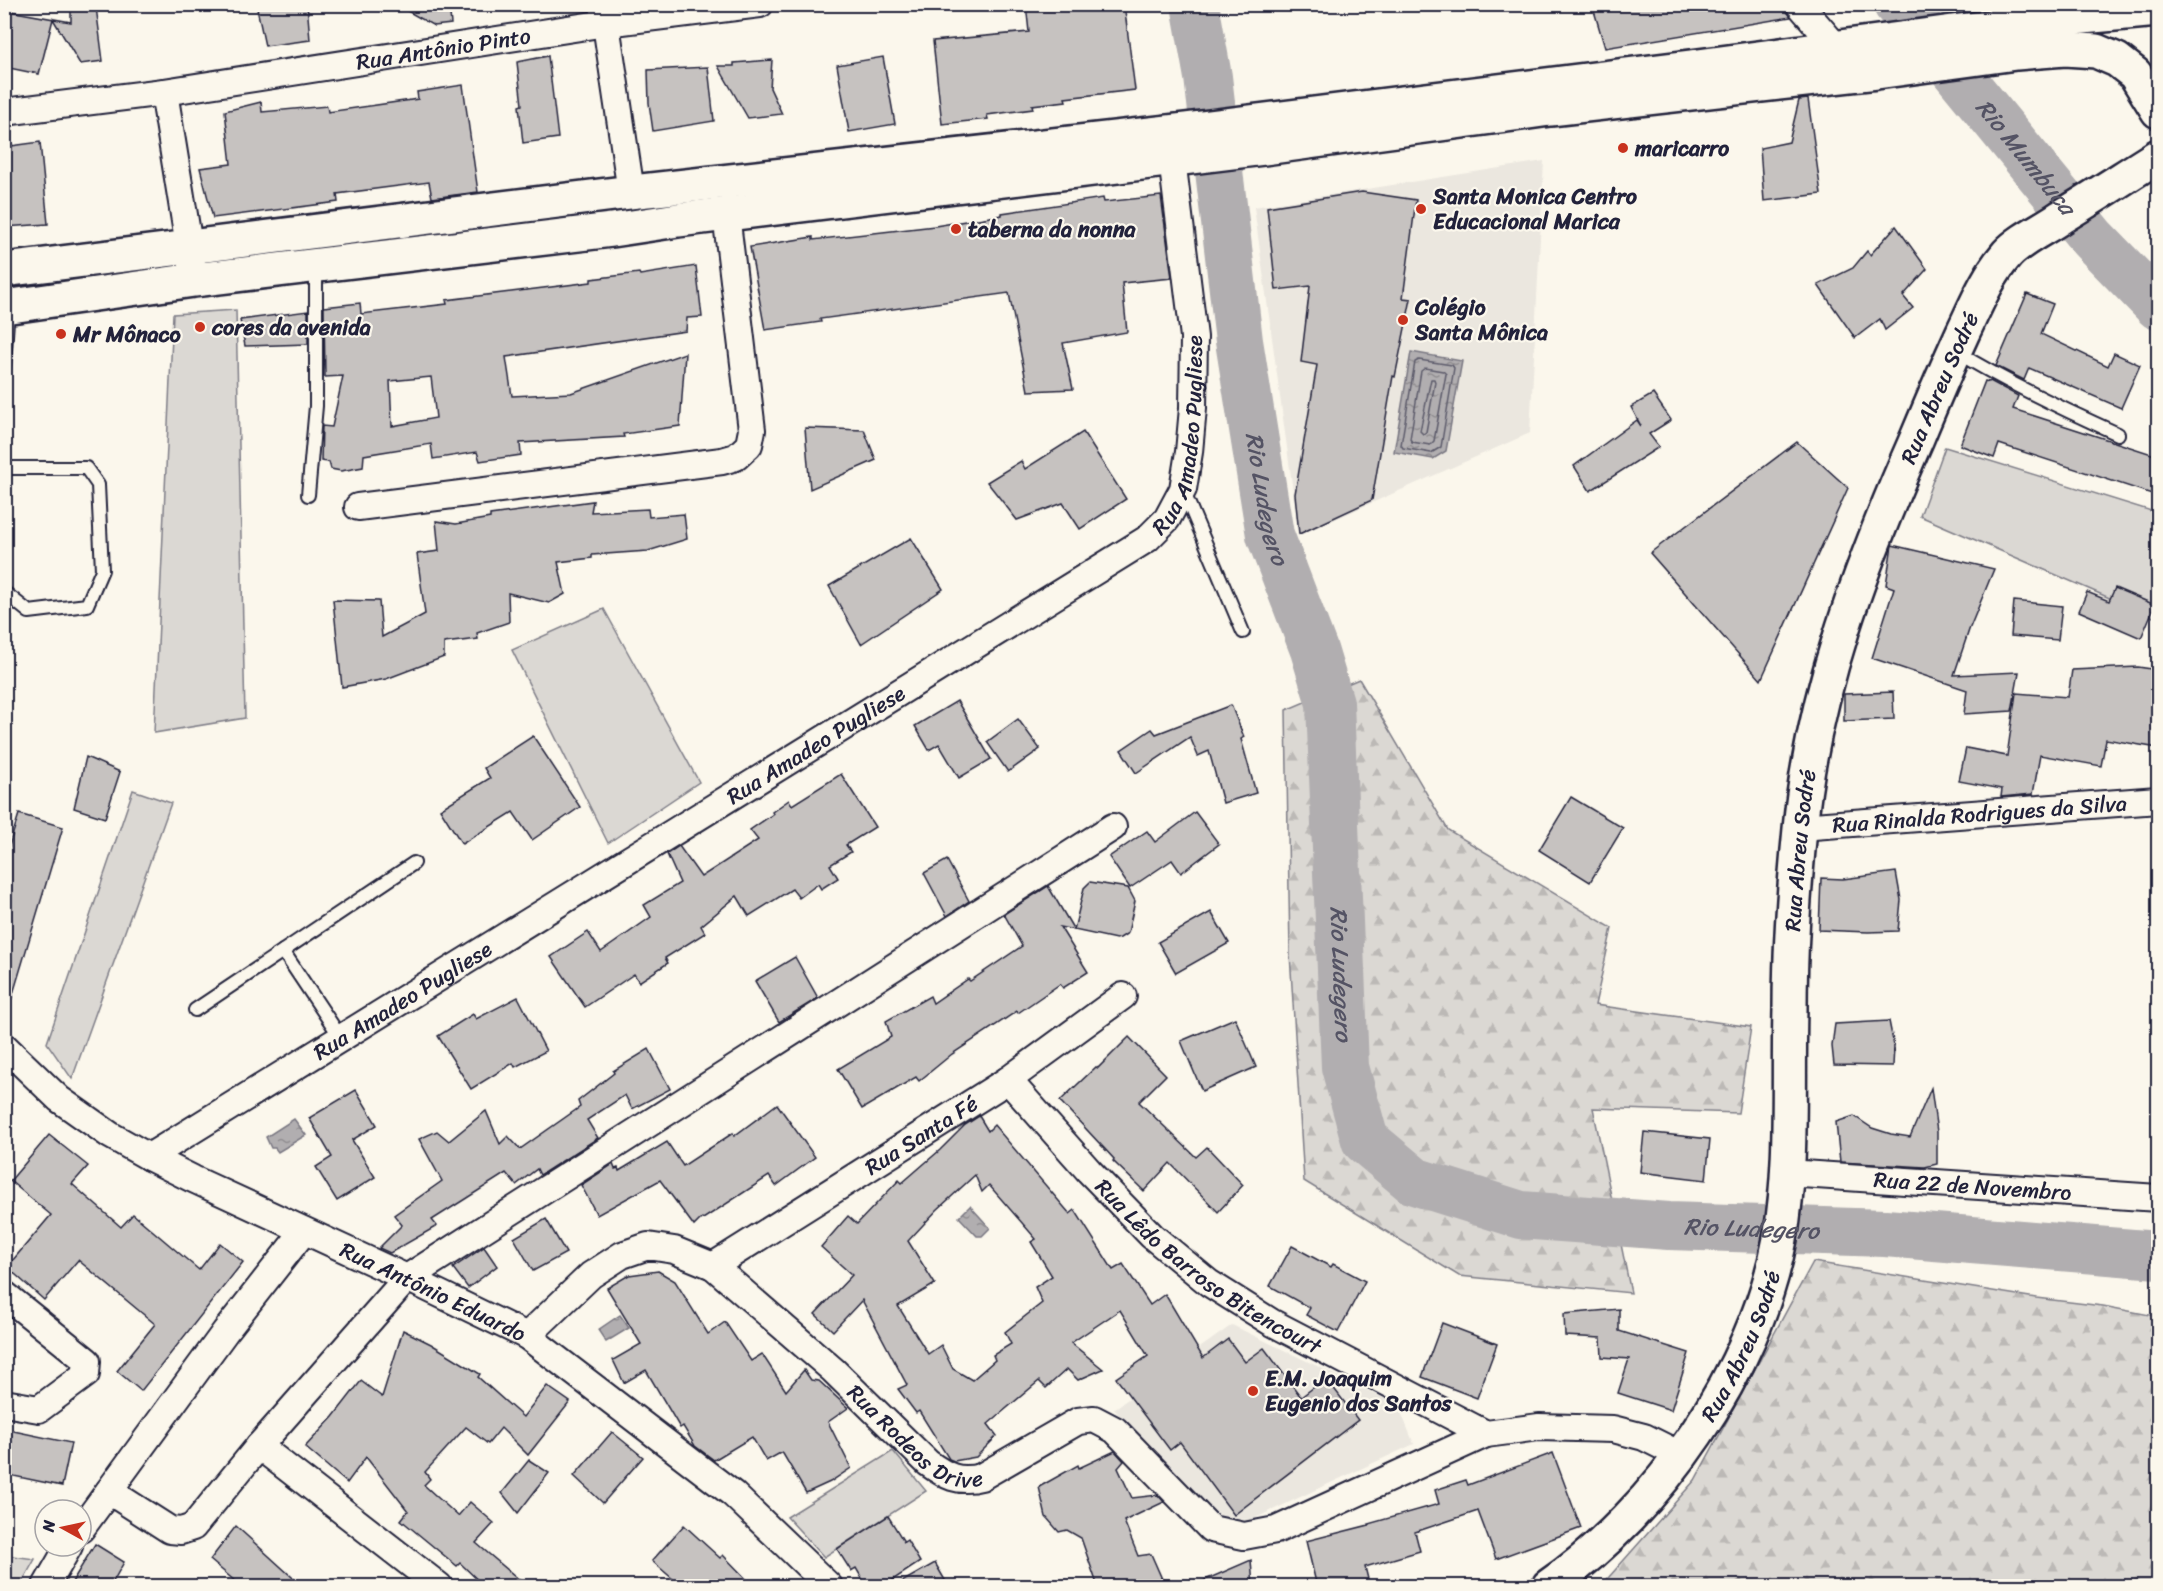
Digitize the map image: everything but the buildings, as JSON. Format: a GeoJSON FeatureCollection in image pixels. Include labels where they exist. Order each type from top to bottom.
{"type":"FeatureCollection","features":[{"type":"Feature","properties":{"kind":"main road"},"geometry":{"type":"LineString","coordinates":[[1263,134],[1550,109],[1877,57],[2010,18],[2158,10]]}},
{"type":"Feature","properties":{"kind":"main road"},"geometry":{"type":"LineString","coordinates":[[6,306],[194,280],[316,267],[726,214],[1183,148],[1837,48],[1877,57],[2076,49],[2107,55],[2135,74],[2158,111]]}},
{"type":"Feature","properties":{"kind":"main road"},"geometry":{"type":"LineString","coordinates":[[4,270],[631,192],[1183,148]]}},
{"type":"Feature","properties":{"kind":"main road","name":"Rua Abreu Sodré"},"geometry":{"type":"LineString","coordinates":[[1549,1587],[1574,1569],[1628,1520],[1682,1456],[1713,1407],[1743,1350],[1767,1289],[1780,1239],[1787,1173],[1792,945],[1800,827],[1812,741],[1830,667],[1856,585],[1889,501],[1954,351],[1991,276],[2017,245],[2150,162]]}},
{"type":"Feature","properties":{"kind":"street","name":"Rua Antônio Pinto"},"geometry":{"type":"LineString","coordinates":[[4,112],[164,92],[605,14],[760,4]]}},
{"type":"Feature","properties":{"kind":"street"},"geometry":{"type":"LineString","coordinates":[[1799,4],[1837,48]]}},
{"type":"Feature","properties":{"kind":"street"},"geometry":{"type":"LineString","coordinates":[[605,14],[631,192]]}},
{"type":"Feature","properties":{"kind":"street"},"geometry":{"type":"LineString","coordinates":[[164,92],[194,280]]}},
{"type":"Feature","properties":{"kind":"street","name":"Rua Amadeo Pugliese"},"geometry":{"type":"LineString","coordinates":[[149,1157],[1147,539],[1167,519],[1183,489],[1189,452],[1193,408],[1194,337],[1183,148]]}},
{"type":"Feature","properties":{"kind":"street"},"geometry":{"type":"LineString","coordinates":[[358,507],[722,461],[736,457],[749,445],[752,430],[726,214]]}},
{"type":"Feature","properties":{"kind":"street","name":"Rua Rinalda Rodrigues da Silva"},"geometry":{"type":"LineString","coordinates":[[1800,827],[2158,800]]}},
{"type":"Feature","properties":{"kind":"street"},"geometry":{"type":"LineString","coordinates":[[109,1491],[170,1530],[181,1531],[193,1527],[259,1446],[407,1278],[1113,827]]}},
{"type":"Feature","properties":{"kind":"street","name":"Rua Santa Fé"},"geometry":{"type":"LineString","coordinates":[[713,1266],[1008,1080],[1123,996]]}},
{"type":"Feature","properties":{"kind":"street","name":"Rua Antônio Eduardo"},"geometry":{"type":"LineString","coordinates":[[4,1046],[59,1099],[110,1135],[149,1157],[526,1336],[733,1494],[829,1587]]}},
{"type":"Feature","properties":{"kind":"street","name":"Rua Lêdo Barroso Bitencourt"},"geometry":{"type":"LineString","coordinates":[[1008,1080],[1089,1171],[1152,1236],[1209,1283],[1271,1322],[1486,1434]]}},
{"type":"Feature","properties":{"kind":"street","name":"Rua 22 de Novembro"},"geometry":{"type":"LineString","coordinates":[[1787,1173],[2158,1198]]}},
{"type":"Feature","properties":{"kind":"street"},"geometry":{"type":"LineString","coordinates":[[93,1513],[225,1332],[304,1231]]}},
{"type":"Feature","properties":{"kind":"street","name":"Rua Rodeos Drive"},"geometry":{"type":"LineString","coordinates":[[526,1336],[591,1275],[622,1255],[648,1246],[674,1250],[713,1266],[833,1370],[928,1462],[945,1475],[966,1480],[981,1477],[1078,1420],[1094,1419],[1115,1430],[1211,1529],[1244,1536],[1276,1530],[1486,1434]]}},
{"type":"Feature","properties":{"kind":"street"},"geometry":{"type":"LineString","coordinates":[[4,1294],[87,1361],[88,1369],[86,1374],[39,1409],[4,1403]]}},
{"type":"Feature","properties":{"kind":"street"},"geometry":{"type":"LineString","coordinates":[[1486,1434],[1539,1427],[1613,1429],[1644,1437],[1682,1456]]}},
{"type":"Feature","properties":{"kind":"street"},"geometry":{"type":"LineString","coordinates":[[259,1446],[439,1587]]}},
{"type":"Feature","properties":{"kind":"street"},"geometry":{"type":"LineString","coordinates":[[46,1587],[62,1558]]}},
{"type":"Feature","properties":{"kind":"lane"},"geometry":{"type":"LineString","coordinates":[[308,495],[316,406],[316,267]]}},
{"type":"Feature","properties":{"kind":"lane"},"geometry":{"type":"LineString","coordinates":[[4,365],[6,306]]}},
{"type":"Feature","properties":{"kind":"lane"},"geometry":{"type":"LineString","coordinates":[[1954,351],[1984,369],[2118,434]]}},
{"type":"Feature","properties":{"kind":"lane"},"geometry":{"type":"LineString","coordinates":[[4,468],[86,468],[98,485],[102,570],[87,605],[29,612],[4,592]]}},
{"type":"Feature","properties":{"kind":"lane"},"geometry":{"type":"LineString","coordinates":[[1183,489],[1243,632]]}},
{"type":"Feature","properties":{"kind":"lane"},"geometry":{"type":"LineString","coordinates":[[195,1010],[414,863]]}},
{"type":"Feature","properties":{"kind":"lane"},"geometry":{"type":"LineString","coordinates":[[284,951],[341,1038]]}},
{"type":"Feature","properties":{"kind":"shaded area","name":"Colégio Santa Mônica"},"geometry":{"type":"Polygon","coordinates":[[[1544,161],[1530,433],[1299,535],[1254,207],[1544,161]]]}},
{"type":"Feature","properties":{"kind":"shaded area"},"geometry":{"type":"Polygon","coordinates":[[[1232,1325],[1398,1405],[1414,1444],[1251,1520],[1223,1518],[1157,1458],[1114,1409],[1232,1325]]]}},
{"type":"Feature","properties":{"kind":"green space"},"geometry":{"type":"Polygon","coordinates":[[[236,310],[245,718],[154,733],[173,314],[236,310]]]}},
{"type":"Feature","properties":{"kind":"green space"},"geometry":{"type":"Polygon","coordinates":[[[1945,447],[2158,513],[2158,619],[1920,516],[1945,447]]]}},
{"type":"Feature","properties":{"kind":"green space"},"geometry":{"type":"Polygon","coordinates":[[[604,609],[699,782],[608,843],[512,650],[604,609]]]}},
{"type":"Feature","properties":{"kind":"green space"},"geometry":{"type":"Polygon","coordinates":[[[1359,679],[1448,830],[1612,928],[1595,1005],[1751,1027],[1738,1113],[1593,1108],[1631,1293],[1459,1276],[1304,1181],[1290,954],[1286,710],[1359,679]]]}},
{"type":"Feature","properties":{"kind":"green space"},"geometry":{"type":"Polygon","coordinates":[[[133,790],[171,803],[72,1079],[47,1043],[133,790]]]}},
{"type":"Feature","properties":{"kind":"green space"},"geometry":{"type":"Polygon","coordinates":[[[1813,1262],[2155,1316],[2152,1333],[2158,1335],[2158,1586],[1601,1586],[1695,1480],[1813,1262]]]}},
{"type":"Feature","properties":{"kind":"green space"},"geometry":{"type":"Polygon","coordinates":[[[893,1451],[926,1491],[824,1557],[787,1517],[893,1451]]]}},
{"type":"Feature","properties":{"kind":"green space"},"geometry":{"type":"Polygon","coordinates":[[[5,1555],[35,1559],[20,1586],[5,1586],[5,1555]]]}},
{"type":"Feature","properties":{"kind":"water"},"geometry":{"type":"Polygon","coordinates":[[[1411,352],[1462,361],[1446,451],[1433,459],[1394,452],[1411,352]]]}},
{"type":"Feature","properties":{"kind":"water"},"geometry":{"type":"Polygon","coordinates":[[[294,1119],[306,1135],[278,1152],[275,1148],[271,1148],[266,1137],[294,1119]]]}},
{"type":"Feature","properties":{"kind":"water"},"geometry":{"type":"Polygon","coordinates":[[[970,1206],[990,1228],[982,1236],[977,1236],[959,1217],[970,1206]]]}},
{"type":"Feature","properties":{"kind":"water"},"geometry":{"type":"Polygon","coordinates":[[[620,1315],[629,1328],[606,1342],[598,1330],[620,1315]]]}},
{"type":"Feature","properties":{"kind":"waterway","name":"Rio Ludegero"},"geometry":{"type":"LineString","coordinates":[[1195,4],[1208,77],[1239,341],[1270,535],[1314,650],[1330,703],[1345,1067],[1365,1140],[1414,1181],[1521,1215],[1669,1226],[1885,1233],[2158,1255]]}},
{"type":"Feature","properties":{"kind":"waterway","name":"Rio Mumbuca"},"geometry":{"type":"LineString","coordinates":[[1897,4],[1916,23],[2092,238],[2158,306]]}},
{"type":"Feature","properties":{"kind":"place","name":"maricarro"},"geometry":{"type":"Point","coordinates":[1623,148]}},
{"type":"Feature","properties":{"kind":"place","name":"Santa Monica Centro Educacional Marica"},"geometry":{"type":"Point","coordinates":[1421,209]}},
{"type":"Feature","properties":{"kind":"place","name":"taberna da nonna"},"geometry":{"type":"Point","coordinates":[956,229]}},
{"type":"Feature","properties":{"kind":"place","name":"Colégio Santa Mônica"},"geometry":{"type":"Point","coordinates":[1403,320]}},
{"type":"Feature","properties":{"kind":"place","name":"cores da avenida"},"geometry":{"type":"Point","coordinates":[200,327]}},
{"type":"Feature","properties":{"kind":"place","name":"Mr Mônaco"},"geometry":{"type":"Point","coordinates":[61,334]}},
{"type":"Feature","properties":{"kind":"place","name":"E.M. Joaquim Eugenio dos Santos"},"geometry":{"type":"Point","coordinates":[1253,1391]}}]}
